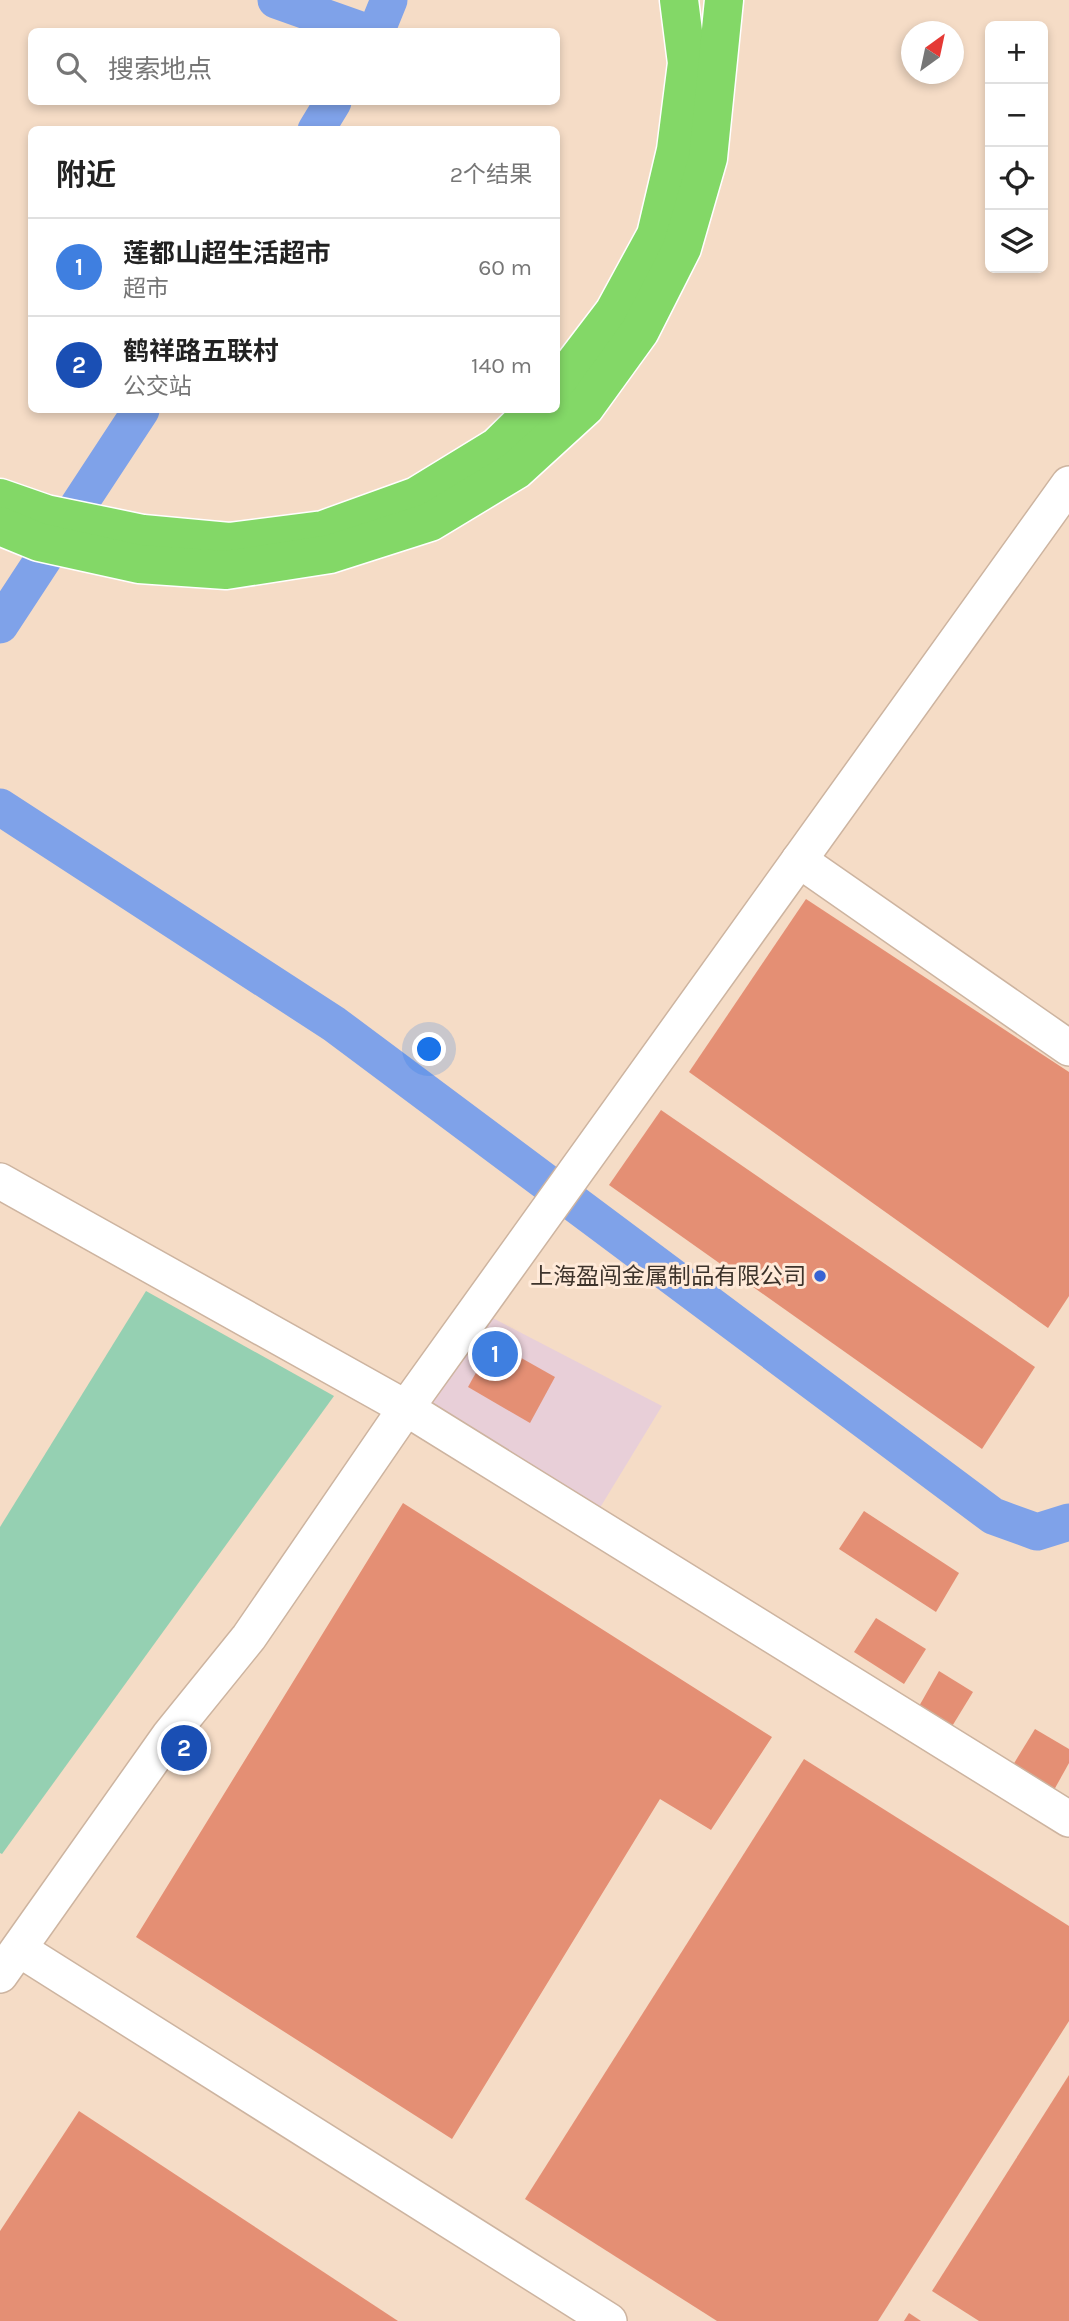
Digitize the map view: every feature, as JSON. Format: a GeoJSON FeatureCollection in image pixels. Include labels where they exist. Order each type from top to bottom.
{"type":"FeatureCollection","features":[{"type":"Feature","properties":{"kind":"highway"},"geometry":{"type":"LineString","coordinates":[[560,383],[614,312],[656,235],[676,150],[687,63],[679,0]]}},
{"type":"Feature","properties":{"kind":"highway"},"geometry":{"type":"LineString","coordinates":[[0,498],[141,549],[226,570],[330,554],[430,522],[516,470],[585,407],[640,331],[682,248],[708,158],[724,0]]}},
{"type":"Feature","properties":{"kind":"highway"},"geometry":{"type":"LineString","coordinates":[[0,526],[40,541],[141,549],[229,542],[323,530],[417,496],[497,447],[532,413]]}},
{"type":"Feature","properties":{"kind":"street"},"geometry":{"type":"LineString","coordinates":[[609,2321],[9,1962],[169,1736],[248,1637],[406,1408],[1069,484]]}},
{"type":"Feature","properties":{"kind":"street"},"geometry":{"type":"LineString","coordinates":[[799,860],[1069,1048]]}},
{"type":"Feature","properties":{"kind":"street"},"geometry":{"type":"LineString","coordinates":[[0,1181],[406,1408],[1069,1819]]}},
{"type":"Feature","properties":{"kind":"shaded area"},"geometry":{"type":"Polygon","coordinates":[[[485,1314],[662,1406],[595,1516],[425,1411],[485,1314]]]}},
{"type":"Feature","properties":{"kind":"green space"},"geometry":{"type":"Polygon","coordinates":[[[146,1291],[334,1396],[2,1854],[0,1527],[146,1291]]]}},
{"type":"Feature","properties":{"kind":"building"},"geometry":{"type":"Polygon","coordinates":[[[806,899],[1069,1072],[1069,1296],[1048,1328],[689,1072],[806,899]]]}},
{"type":"Feature","properties":{"kind":"building","name":"上海盈闯金属制品有限公司"},"geometry":{"type":"Polygon","coordinates":[[[661,1110],[1035,1367],[982,1449],[609,1185],[661,1110]]]}},
{"type":"Feature","properties":{"kind":"building"},"geometry":{"type":"Polygon","coordinates":[[[493,1342],[555,1377],[530,1423],[468,1387],[493,1342]]]}},
{"type":"Feature","properties":{"kind":"building"},"geometry":{"type":"Polygon","coordinates":[[[403,1503],[772,1737],[711,1830],[660,1799],[452,2139],[136,1937],[403,1503]]]}},
{"type":"Feature","properties":{"kind":"building"},"geometry":{"type":"Polygon","coordinates":[[[864,1511],[959,1573],[936,1612],[839,1549],[864,1511]]]}},
{"type":"Feature","properties":{"kind":"building"},"geometry":{"type":"Polygon","coordinates":[[[876,1618],[926,1649],[904,1684],[854,1652],[876,1618]]]}},
{"type":"Feature","properties":{"kind":"building"},"geometry":{"type":"Polygon","coordinates":[[[939,1671],[973,1692],[951,1728],[918,1708],[939,1671]]]}},
{"type":"Feature","properties":{"kind":"building"},"geometry":{"type":"Polygon","coordinates":[[[1035,1729],[1069,1749],[1069,1763],[1054,1790],[1013,1765],[1035,1729]]]}},
{"type":"Feature","properties":{"kind":"building"},"geometry":{"type":"Polygon","coordinates":[[[804,1759],[1069,1926],[1069,2021],[878,2321],[717,2321],[525,2199],[804,1759]]]}},
{"type":"Feature","properties":{"kind":"building"},"geometry":{"type":"Polygon","coordinates":[[[1069,2075],[1069,2321],[979,2321],[932,2291],[1069,2075]]]}},
{"type":"Feature","properties":{"kind":"building"},"geometry":{"type":"Polygon","coordinates":[[[79,2111],[398,2321],[0,2321],[0,2231],[79,2111]]]}},
{"type":"Feature","properties":{"kind":"building"},"geometry":{"type":"Polygon","coordinates":[[[909,2313],[921,2321],[904,2321],[909,2313]]]}},
{"type":"Feature","properties":{"kind":"waterway"},"geometry":{"type":"LineString","coordinates":[[276,0],[355,28]]}},
{"type":"Feature","properties":{"kind":"waterway"},"geometry":{"type":"LineString","coordinates":[[378,28],[389,0]]}},
{"type":"Feature","properties":{"kind":"waterway"},"geometry":{"type":"LineString","coordinates":[[318,126],[331,105]]}},
{"type":"Feature","properties":{"kind":"waterway"},"geometry":{"type":"LineString","coordinates":[[0,625],[139,413]]}},
{"type":"Feature","properties":{"kind":"waterway"},"geometry":{"type":"LineString","coordinates":[[0,807],[334,1024],[993,1516],[1037,1532],[1069,1522]]}},
{"type":"Feature","properties":{"kind":"place","name":"上海盈闯金属制品有限公司"},"geometry":{"type":"Point","coordinates":[820,1276]}},
{"type":"Feature","properties":{"kind":"place","name":"莲都山超生活超市"},"geometry":{"type":"Point","coordinates":[495,1354]}},
{"type":"Feature","properties":{"kind":"place","name":"鹤祥路五联村"},"geometry":{"type":"Point","coordinates":[184,1748]}}]}
